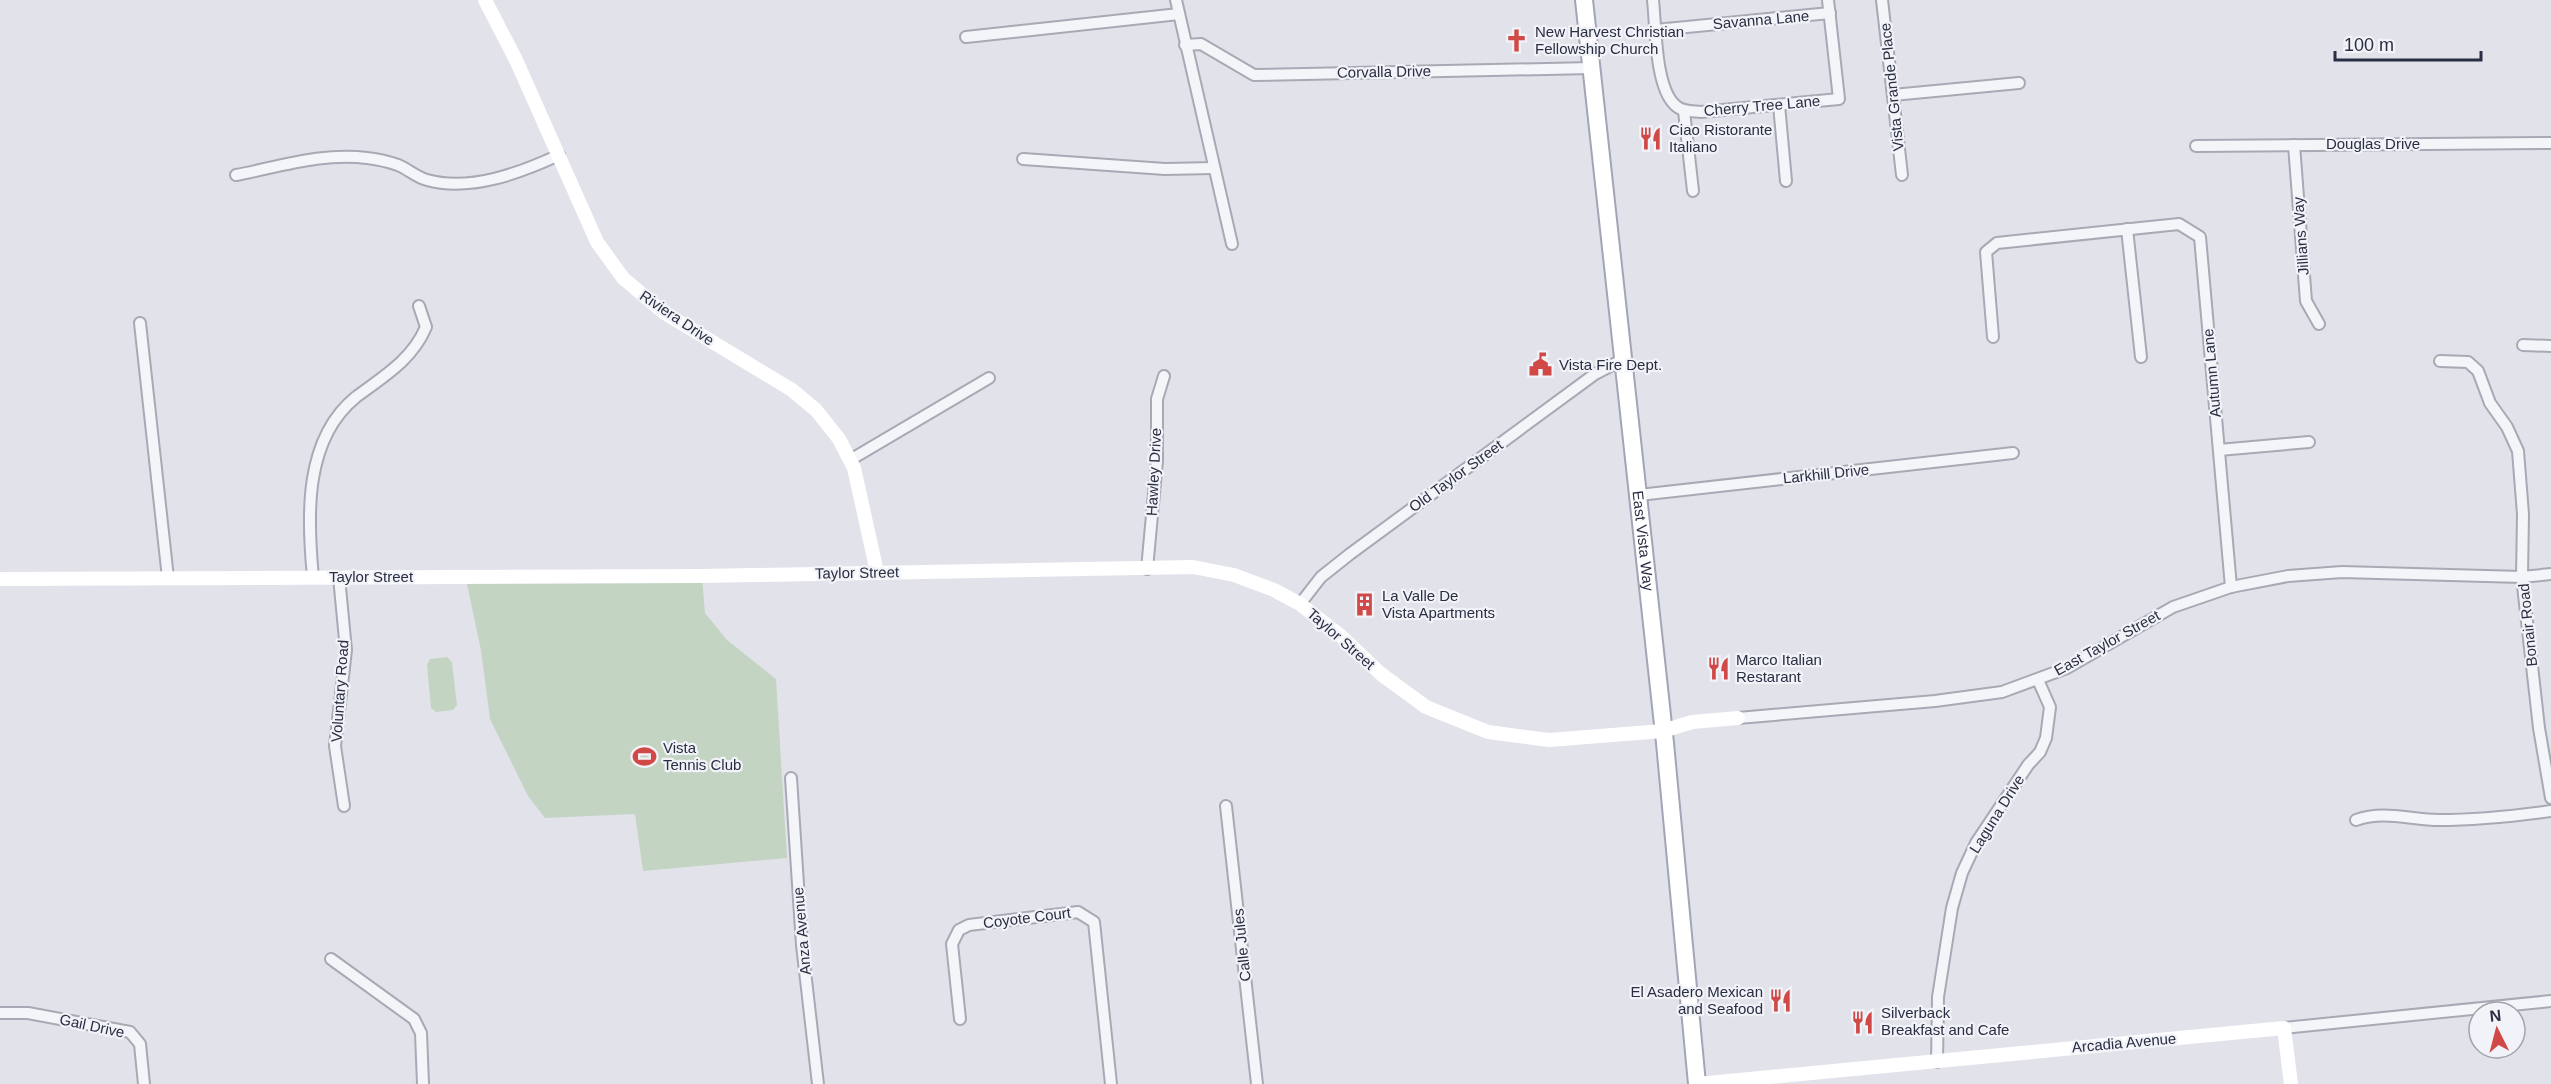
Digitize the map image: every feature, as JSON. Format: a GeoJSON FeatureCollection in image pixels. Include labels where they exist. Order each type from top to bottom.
{"type":"FeatureCollection","features":[{"type":"Feature","properties":{"kind":"main road","name":"Riviera Drive"},"geometry":{"type":"LineString","coordinates":[[484,0],[516,60],[597,242],[623,278],[663,312],[792,390],[816,410],[839,439],[854,468],[877,572]]}},
{"type":"Feature","properties":{"kind":"main road","name":"East Vista Way"},"geometry":{"type":"LineString","coordinates":[[1584,0],[1622,360],[1639,495],[1697,1084]]}},
{"type":"Feature","properties":{"kind":"main road","name":"Taylor Street"},"geometry":{"type":"LineString","coordinates":[[0,579],[692,576],[1193,567],[1234,575],[1275,590],[1300,604],[1342,637],[1381,674],[1426,707],[1488,732],[1549,741],[1663,731]]}},
{"type":"Feature","properties":{"kind":"main road","name":"East Taylor Street"},"geometry":{"type":"LineString","coordinates":[[1663,731],[1692,722],[1738,718]]}},
{"type":"Feature","properties":{"kind":"main road","name":"Arcadia Avenue"},"geometry":{"type":"LineString","coordinates":[[1697,1084],[2284,1028]]}},
{"type":"Feature","properties":{"kind":"main road"},"geometry":{"type":"LineString","coordinates":[[2284,1028],[2291,1084]]}},
{"type":"Feature","properties":{"kind":"street"},"geometry":{"type":"LineString","coordinates":[[1176,0],[1232,244]]}},
{"type":"Feature","properties":{"kind":"street"},"geometry":{"type":"LineString","coordinates":[[1653,0],[1665,92],[1675,105],[1684,111],[1694,191]]}},
{"type":"Feature","properties":{"kind":"street"},"geometry":{"type":"LineString","coordinates":[[1828,0],[1830,13]]}},
{"type":"Feature","properties":{"kind":"street","name":"Vista Grande Place"},"geometry":{"type":"LineString","coordinates":[[1882,0],[1902,175]]}},
{"type":"Feature","properties":{"kind":"street","name":"Savanna Lane"},"geometry":{"type":"LineString","coordinates":[[1656,30],[1830,13]]}},
{"type":"Feature","properties":{"kind":"street","name":"Cherry Tree Lane"},"geometry":{"type":"LineString","coordinates":[[1684,111],[1701,112],[1839,99],[1830,13]]}},
{"type":"Feature","properties":{"kind":"street"},"geometry":{"type":"LineString","coordinates":[[966,37],[1179,14]]}},
{"type":"Feature","properties":{"kind":"street","name":"Corvalla Drive"},"geometry":{"type":"LineString","coordinates":[[1185,45],[1201,44],[1254,75],[1592,68]]}},
{"type":"Feature","properties":{"kind":"street"},"geometry":{"type":"LineString","coordinates":[[1893,95],[2019,83]]}},
{"type":"Feature","properties":{"kind":"street"},"geometry":{"type":"LineString","coordinates":[[1779,105],[1786,181]]}},
{"type":"Feature","properties":{"kind":"street","name":"Douglas Drive"},"geometry":{"type":"LineString","coordinates":[[2196,146],[2551,143]]}},
{"type":"Feature","properties":{"kind":"street","name":"Jillians Way"},"geometry":{"type":"LineString","coordinates":[[2294,145],[2306,300],[2319,324]]}},
{"type":"Feature","properties":{"kind":"street"},"geometry":{"type":"LineString","coordinates":[[236,175],[330,157],[367,158],[398,165],[432,181],[463,183],[499,177],[531,168],[559,155]]}},
{"type":"Feature","properties":{"kind":"street"},"geometry":{"type":"LineString","coordinates":[[1023,159],[1165,169],[1214,168]]}},
{"type":"Feature","properties":{"kind":"street","name":"Autumn Lane"},"geometry":{"type":"LineString","coordinates":[[1993,337],[1986,252],[1997,243],[2180,224],[2200,237],[2231,587]]}},
{"type":"Feature","properties":{"kind":"street"},"geometry":{"type":"LineString","coordinates":[[2127,229],[2141,357]]}},
{"type":"Feature","properties":{"kind":"street"},"geometry":{"type":"LineString","coordinates":[[313,577],[312,500],[319,448],[329,426],[354,399],[396,368],[419,344],[426,327],[419,306]]}},
{"type":"Feature","properties":{"kind":"street"},"geometry":{"type":"LineString","coordinates":[[140,323],[168,578]]}},
{"type":"Feature","properties":{"kind":"street"},"geometry":{"type":"LineString","coordinates":[[2523,345],[2551,346]]}},
{"type":"Feature","properties":{"kind":"street","name":"Old Taylor Street"},"geometry":{"type":"LineString","coordinates":[[1300,604],[1321,577],[1350,554],[1594,374],[1622,360]]}},
{"type":"Feature","properties":{"kind":"street","name":"Bonair Road"},"geometry":{"type":"LineString","coordinates":[[2440,361],[2468,362],[2478,370],[2490,403],[2513,437],[2518,451],[2523,514],[2522,577],[2539,728],[2551,798]]}},
{"type":"Feature","properties":{"kind":"street","name":"Hawley Drive"},"geometry":{"type":"LineString","coordinates":[[1147,569],[1157,461],[1157,399],[1164,376]]}},
{"type":"Feature","properties":{"kind":"street"},"geometry":{"type":"LineString","coordinates":[[850,460],[989,378]]}},
{"type":"Feature","properties":{"kind":"street"},"geometry":{"type":"LineString","coordinates":[[2219,450],[2309,442]]}},
{"type":"Feature","properties":{"kind":"street","name":"Larkhill Drive"},"geometry":{"type":"LineString","coordinates":[[1639,495],[2013,453]]}},
{"type":"Feature","properties":{"kind":"street","name":"East Taylor Street"},"geometry":{"type":"LineString","coordinates":[[1738,718],[2002,692],[2038,680],[2107,647],[2173,607],[2231,587],[2288,576],[2342,572],[2522,577],[2551,574]]}},
{"type":"Feature","properties":{"kind":"street","name":"Voluntary Road"},"geometry":{"type":"LineString","coordinates":[[339,577],[346,650],[335,746],[344,806]]}},
{"type":"Feature","properties":{"kind":"street","name":"Laguna Drive"},"geometry":{"type":"LineString","coordinates":[[1938,1062],[1938,997],[1952,908],[1962,873],[1976,843],[2028,765],[2040,752],[2046,738],[2049,707],[2038,680]]}},
{"type":"Feature","properties":{"kind":"street","name":"Anza Avenue"},"geometry":{"type":"LineString","coordinates":[[790,778],[802,945],[818,1084]]}},
{"type":"Feature","properties":{"kind":"street","name":"Calle Jules"},"geometry":{"type":"LineString","coordinates":[[1226,806],[1257,1084]]}},
{"type":"Feature","properties":{"kind":"street"},"geometry":{"type":"LineString","coordinates":[[2356,820],[2379,814],[2430,820],[2466,820],[2551,811]]}},
{"type":"Feature","properties":{"kind":"street","name":"Coyote Court"},"geometry":{"type":"LineString","coordinates":[[960,1019],[952,944],[959,930],[969,925],[1078,912],[1094,922],[1111,1084]]}},
{"type":"Feature","properties":{"kind":"street"},"geometry":{"type":"LineString","coordinates":[[331,959],[414,1019],[421,1033],[423,1084]]}},
{"type":"Feature","properties":{"kind":"street","name":"Arcadia Avenue"},"geometry":{"type":"LineString","coordinates":[[2284,1028],[2551,1001]]}},
{"type":"Feature","properties":{"kind":"street","name":"Gail Drive"},"geometry":{"type":"LineString","coordinates":[[0,1013],[28,1013],[130,1032],[140,1044],[144,1084]]}},
{"type":"Feature","properties":{"kind":"green space","name":"Vista Tennis Club"},"geometry":{"type":"Polygon","coordinates":[[[702,576],[705,613],[727,640],[776,679],[787,858],[643,871],[635,814],[545,818],[528,796],[490,719],[481,651],[466,579],[702,576]]]}},
{"type":"Feature","properties":{"kind":"green space"},"geometry":{"type":"Polygon","coordinates":[[[447,657],[452,662],[457,705],[453,710],[436,712],[431,708],[427,665],[430,659],[447,657]]]}},
{"type":"Feature","properties":{"kind":"place","name":"New Harvest Christian Fellowship Church"},"geometry":{"type":"Point","coordinates":[1517,41]}},
{"type":"Feature","properties":{"kind":"place","name":"Ciao Ristorante Italiano"},"geometry":{"type":"Point","coordinates":[1651,139]}},
{"type":"Feature","properties":{"kind":"place","name":"Vista Fire Dept."},"geometry":{"type":"Point","coordinates":[1541,365]}},
{"type":"Feature","properties":{"kind":"place","name":"La Valle De Vista Apartments"},"geometry":{"type":"Point","coordinates":[1364,605]}},
{"type":"Feature","properties":{"kind":"place","name":"Marco Italian Restarant"},"geometry":{"type":"Point","coordinates":[1718,669]}},
{"type":"Feature","properties":{"kind":"place","name":"Vista Tennis Club"},"geometry":{"type":"Point","coordinates":[645,757]}},
{"type":"Feature","properties":{"kind":"place","name":"El Asadero Mexican and Seafood"},"geometry":{"type":"Point","coordinates":[1781,1001]}},
{"type":"Feature","properties":{"kind":"place","name":"Silverback Breakfast and Cafe"},"geometry":{"type":"Point","coordinates":[1863,1022]}}]}
